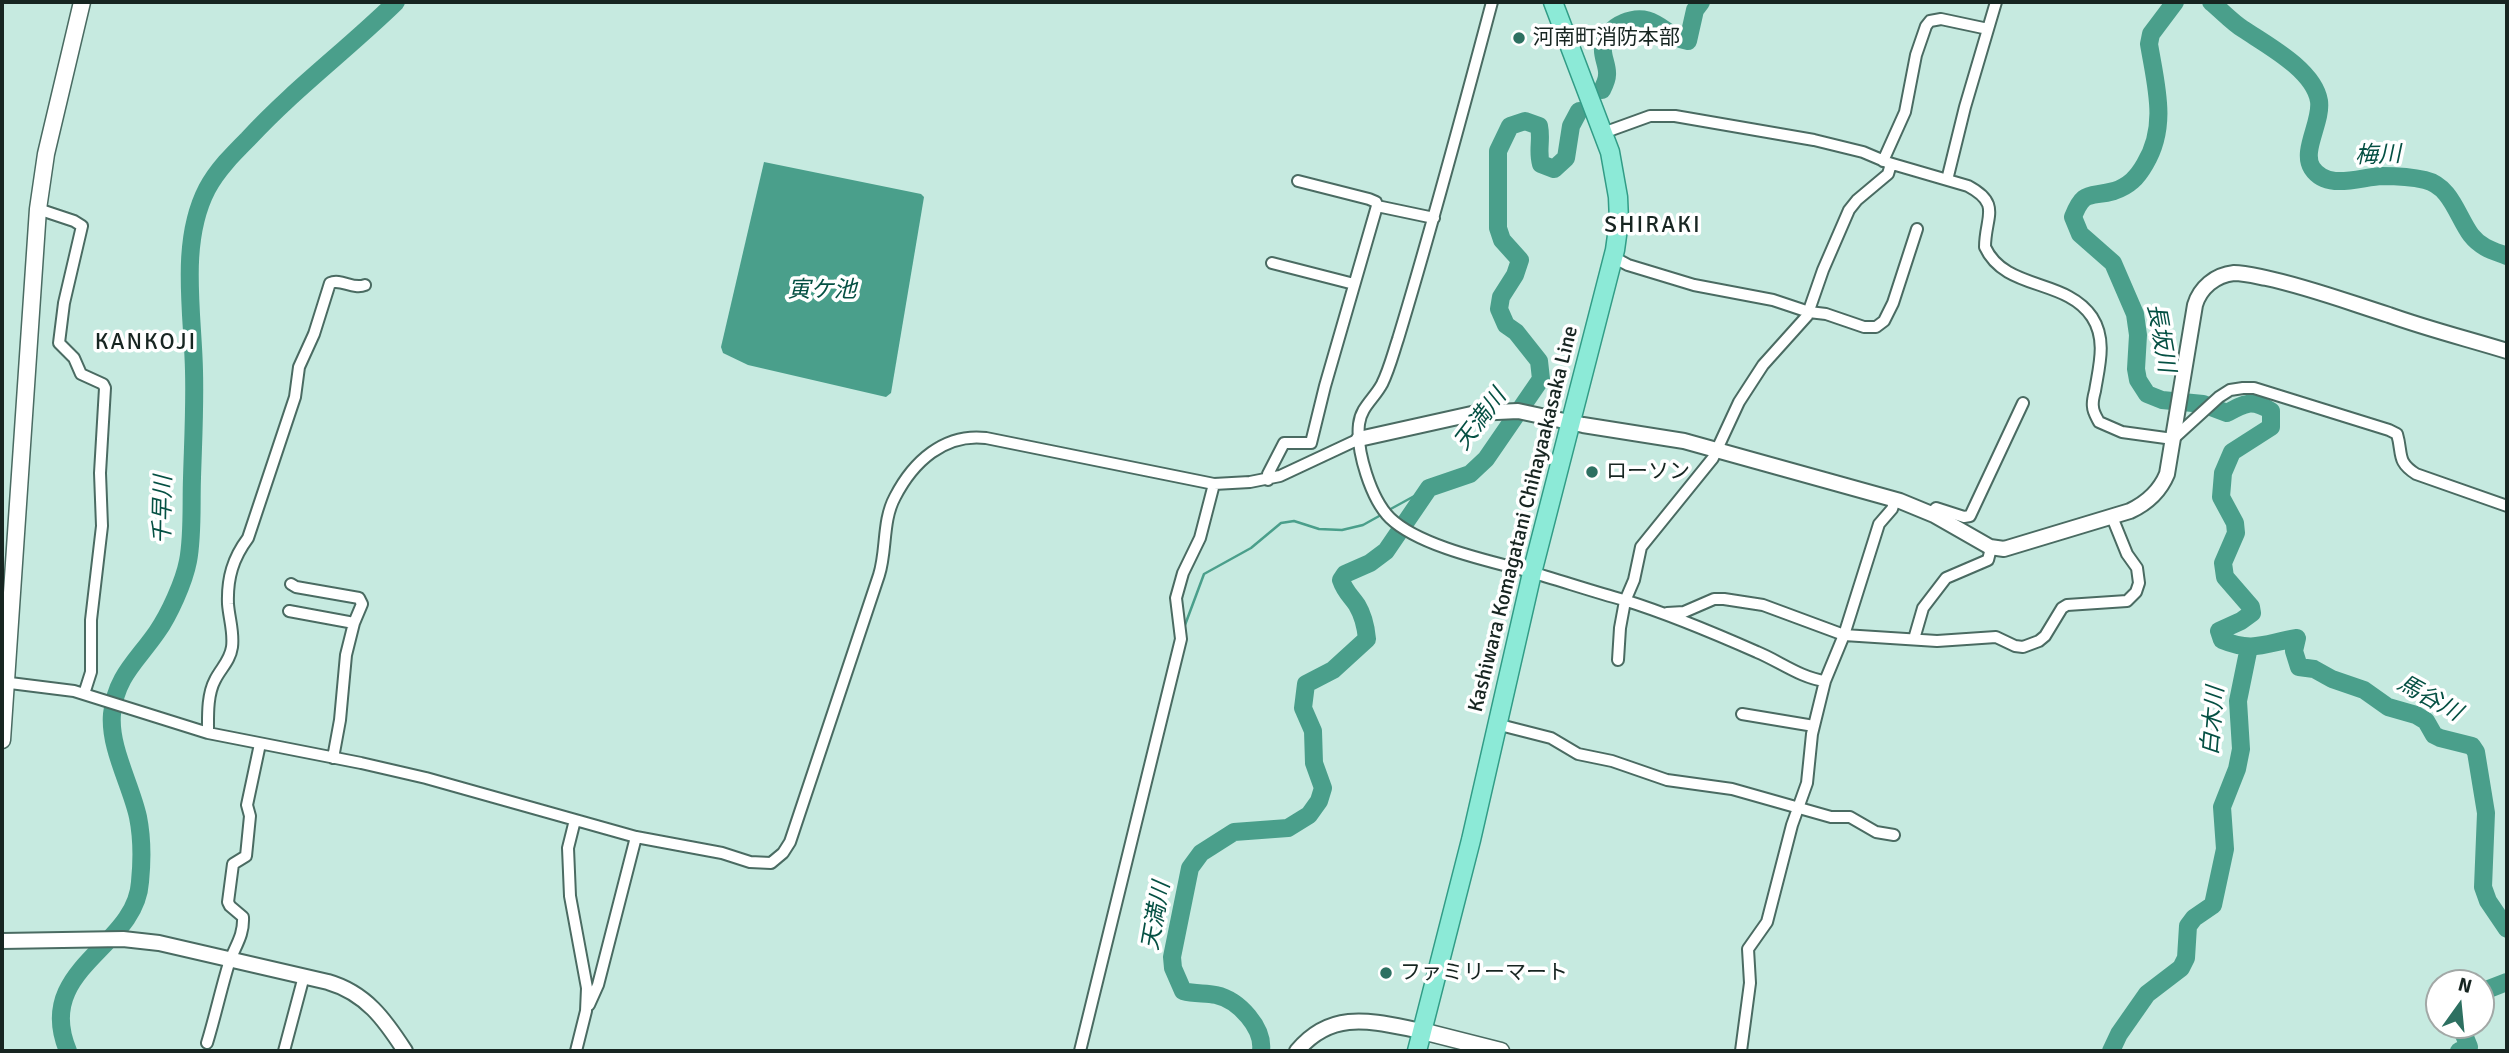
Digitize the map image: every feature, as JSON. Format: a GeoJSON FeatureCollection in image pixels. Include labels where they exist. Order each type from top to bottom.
{"type":"FeatureCollection","features":[{"type":"Feature","properties":{"kind":"main road"},"geometry":{"type":"LineString","coordinates":[[2,740],[38,209],[46,154],[82,2]]}},
{"type":"Feature","properties":{"kind":"main road","name":"Kashiwara Komagatani Chihayaakasaka Line"},"geometry":{"type":"LineString","coordinates":[[1417,1051],[1471,840],[1532,573],[1613,257],[1619,221],[1615,173],[1603,133],[1553,2]]}},
{"type":"Feature","properties":{"kind":"main road"},"geometry":{"type":"LineString","coordinates":[[1422,1031],[1501,1051]]}},
{"type":"Feature","properties":{"kind":"street"},"geometry":{"type":"LineString","coordinates":[[1492,2],[1434,218],[1390,363],[1381,385],[1364,406],[1360,416],[1359,439],[1370,483],[1384,512],[1405,529],[1466,555],[1658,612],[1825,681]]}},
{"type":"Feature","properties":{"kind":"street"},"geometry":{"type":"LineString","coordinates":[[1947,180],[1996,2]]}},
{"type":"Feature","properties":{"kind":"street"},"geometry":{"type":"LineString","coordinates":[[1618,660],[1625,601],[1634,580],[1641,547],[1718,450],[1739,402],[1776,349],[1807,316],[1849,210],[1888,174],[1887,162],[1905,111],[1916,55],[1926,26],[1930,21],[1941,19],[1988,29]]}},
{"type":"Feature","properties":{"kind":"street"},"geometry":{"type":"LineString","coordinates":[[1603,133],[1659,114],[1814,140],[1863,152],[1978,191],[1989,202],[1990,216],[1985,247],[1996,263],[2022,279],[2056,289],[2077,301],[2092,317],[2101,337],[2101,362],[2093,408],[2099,422],[2122,432],[2173,439]]}},
{"type":"Feature","properties":{"kind":"street"},"geometry":{"type":"LineString","coordinates":[[1298,181],[1369,199],[1377,202],[1377,205],[1434,218]]}},
{"type":"Feature","properties":{"kind":"street"},"geometry":{"type":"LineString","coordinates":[[1268,480],[1268,474],[1284,443],[1311,443],[1377,205]]}},
{"type":"Feature","properties":{"kind":"street"},"geometry":{"type":"LineString","coordinates":[[38,209],[82,226],[64,303],[59,343],[74,358],[81,374],[103,384],[105,388],[100,473],[102,526],[92,620],[88,695]]}},
{"type":"Feature","properties":{"kind":"street"},"geometry":{"type":"LineString","coordinates":[[1613,257],[1628,265],[1694,285],[1773,300],[1864,327],[1876,327],[1884,321],[1893,303],[1917,229]]}},
{"type":"Feature","properties":{"kind":"street"},"geometry":{"type":"LineString","coordinates":[[1272,263],[1354,284]]}},
{"type":"Feature","properties":{"kind":"street"},"geometry":{"type":"LineString","coordinates":[[4,682],[59,688],[208,733],[426,778],[635,837],[722,853],[760,864],[771,863],[783,853],[790,842],[880,572],[891,506],[906,479],[922,460],[939,446],[968,437],[986,438],[1214,484],[1268,480],[1359,439],[1488,411],[1518,411],[1668,437],[1895,500],[1931,513],[1991,548],[2016,546],[2112,517],[2141,506],[2158,489],[2167,474],[2198,295],[2222,276],[2234,273],[2303,285],[2430,330],[2507,351]]}},
{"type":"Feature","properties":{"kind":"street"},"geometry":{"type":"LineString","coordinates":[[208,733],[211,689],[226,665],[232,646],[228,603],[230,573],[238,551],[248,538],[295,397],[299,367],[314,334],[330,283],[336,281],[358,287],[365,285]]}},
{"type":"Feature","properties":{"kind":"street"},"geometry":{"type":"LineString","coordinates":[[2173,439],[2230,390],[2254,388],[2389,429],[2397,434],[2400,457],[2404,465],[2416,474],[2507,506]]}},
{"type":"Feature","properties":{"kind":"street"},"geometry":{"type":"LineString","coordinates":[[1931,513],[1936,508],[1965,517],[1970,516],[2023,403]]}},
{"type":"Feature","properties":{"kind":"street"},"geometry":{"type":"LineString","coordinates":[[1080,1051],[1181,639],[1176,598],[1183,573],[1200,538],[1214,484]]}},
{"type":"Feature","properties":{"kind":"street"},"geometry":{"type":"LineString","coordinates":[[1741,1051],[1750,982],[1748,949],[1767,922],[1807,783],[1814,726],[1825,681],[1844,635],[1879,524],[1892,509],[1895,500]]}},
{"type":"Feature","properties":{"kind":"street"},"geometry":{"type":"LineString","coordinates":[[1658,612],[1684,612],[1714,598],[1724,598],[1763,605],[1844,635],[1937,641],[1996,636],[2023,647],[2039,641],[2062,608],[2067,605],[2127,601],[2136,592],[2139,583],[2137,568],[2127,554],[2112,517]]}},
{"type":"Feature","properties":{"kind":"street"},"geometry":{"type":"LineString","coordinates":[[1914,639],[1923,608],[1946,578],[1988,560],[1991,548]]}},
{"type":"Feature","properties":{"kind":"street"},"geometry":{"type":"LineString","coordinates":[[290,584],[359,598],[362,604],[346,655],[340,720],[333,758]]}},
{"type":"Feature","properties":{"kind":"street"},"geometry":{"type":"LineString","coordinates":[[289,611],[354,623]]}},
{"type":"Feature","properties":{"kind":"street"},"geometry":{"type":"LineString","coordinates":[[1742,714],[1814,726]]}},
{"type":"Feature","properties":{"kind":"street"},"geometry":{"type":"LineString","coordinates":[[1496,724],[1551,738],[1578,754],[1612,761],[1667,780],[1732,789],[1831,817],[1850,817],[1876,832],[1894,835]]}},
{"type":"Feature","properties":{"kind":"street"},"geometry":{"type":"LineString","coordinates":[[207,1043],[230,959],[238,946],[243,928],[243,917],[229,906],[228,902],[233,864],[246,856],[250,816],[247,805],[260,744]]}},
{"type":"Feature","properties":{"kind":"street"},"geometry":{"type":"LineString","coordinates":[[575,820],[568,848],[570,896],[586,976],[586,1011]]}},
{"type":"Feature","properties":{"kind":"street"},"geometry":{"type":"LineString","coordinates":[[576,1051],[586,1011],[598,985],[635,837]]}},
{"type":"Feature","properties":{"kind":"street"},"geometry":{"type":"LineString","coordinates":[[2,941],[123,939],[159,943],[304,976],[349,989],[366,1000],[384,1019],[405,1051]]}},
{"type":"Feature","properties":{"kind":"street"},"geometry":{"type":"LineString","coordinates":[[284,1051],[304,976]]}},
{"type":"Feature","properties":{"kind":"street"},"geometry":{"type":"LineString","coordinates":[[1297,1051],[1317,1032],[1339,1022],[1361,1021],[1422,1031]]}},
{"type":"Feature","properties":{"kind":"water","name":"寅ケ池"},"geometry":{"type":"Polygon","coordinates":[[[764,162],[921,194],[924,197],[891,393],[886,397],[748,365],[723,353],[721,347],[764,162]]]}},
{"type":"Feature","properties":{"kind":"waterway","name":"千早川"},"geometry":{"type":"LineString","coordinates":[[68,1051],[61,1023],[64,999],[74,978],[122,925],[134,905],[140,882],[139,825],[114,740],[112,714],[118,689],[166,617],[180,588],[188,561],[194,398],[190,255],[198,210],[211,182],[237,150],[284,103],[396,2]]}},
{"type":"Feature","properties":{"kind":"waterway","name":"天満川"},"geometry":{"type":"LineString","coordinates":[[1602,90],[1607,75],[1603,48],[1613,30],[1623,23],[1643,19],[1688,41],[1695,10],[1701,2]]}},
{"type":"Feature","properties":{"kind":"waterway","name":"長坂川"},"geometry":{"type":"LineString","coordinates":[[2175,2],[2151,34],[2149,44],[2158,106],[2152,150],[2132,181],[2114,191],[2084,198],[2073,217],[2080,234],[2113,263],[2135,314],[2138,335],[2136,369],[2138,380],[2147,394],[2162,400],[2203,404],[2227,413],[2249,404],[2271,411],[2271,427],[2232,452],[2223,473],[2221,497],[2235,523],[2236,533],[2223,563],[2225,577],[2251,607],[2252,613],[2219,631],[2222,640],[2251,646],[2297,638],[2294,651],[2299,667],[2314,669],[2332,679],[2364,690],[2388,707],[2416,715],[2426,721],[2434,735],[2472,746],[2476,752],[2486,813],[2483,887],[2488,901],[2507,929]]}},
{"type":"Feature","properties":{"kind":"waterway","name":"梅川"},"geometry":{"type":"LineString","coordinates":[[2211,2],[2239,26],[2288,59],[2315,90],[2319,109],[2309,161],[2318,175],[2335,181],[2387,176],[2415,178],[2434,183],[2447,195],[2475,239],[2507,256]]}},
{"type":"Feature","properties":{"kind":"waterway","name":"天満川"},"geometry":{"type":"LineString","coordinates":[[1261,1051],[1261,1042],[1254,1024],[1241,1009],[1216,995],[1183,991],[1173,968],[1172,957],[1190,868],[1201,853],[1234,832],[1288,828],[1309,815],[1319,801],[1323,788],[1314,763],[1313,731],[1303,708],[1306,684],[1333,670],[1367,639],[1361,613],[1341,580],[1345,574],[1370,563],[1386,551],[1429,488],[1470,474],[1486,459],[1541,379],[1539,361],[1516,332],[1506,325],[1499,309],[1501,297],[1515,275],[1520,260],[1502,240],[1498,228],[1498,151],[1510,126],[1525,121],[1539,126],[1541,164],[1554,169],[1566,158],[1571,126],[1579,111]]}},
{"type":"Feature","properties":{"kind":"waterway"},"geometry":{"type":"LineString","coordinates":[[1387,511],[1429,488]]}},
{"type":"Feature","properties":{"kind":"waterway"},"geometry":{"type":"LineString","coordinates":[[1185,625],[1204,574],[1251,548],[1281,523],[1294,521],[1319,529],[1342,530],[1363,525],[1381,515]]}},
{"type":"Feature","properties":{"kind":"waterway","name":"白木川"},"geometry":{"type":"LineString","coordinates":[[2111,1051],[2119,1034],[2147,994],[2181,968],[2186,958],[2188,926],[2194,918],[2213,905],[2225,849],[2222,807],[2237,769],[2241,749],[2238,701],[2249,647]]}},
{"type":"Feature","properties":{"kind":"waterway","name":"馬谷川"},"geometry":{"type":"LineString","coordinates":[[2495,987],[2507,982]]}},
{"type":"Feature","properties":{"kind":"waterway","name":"馬谷川"},"geometry":{"type":"LineString","coordinates":[[2459,1051],[2469,1047],[2466,1039]]}},
{"type":"Feature","properties":{"kind":"place","name":"河南町消防本部"},"geometry":{"type":"Point","coordinates":[1519,38]}},
{"type":"Feature","properties":{"kind":"place","name":"ローソン"},"geometry":{"type":"Point","coordinates":[1592,472]}},
{"type":"Feature","properties":{"kind":"place","name":"ファミリーマート"},"geometry":{"type":"Point","coordinates":[1386,973]}},
{"type":"Feature","properties":{"kind":"district","name":"SHIRAKI"},"geometry":{"type":"Point","coordinates":[1653,226]}},
{"type":"Feature","properties":{"kind":"district","name":"KANKOJI"},"geometry":{"type":"Point","coordinates":[146,343]}}]}
